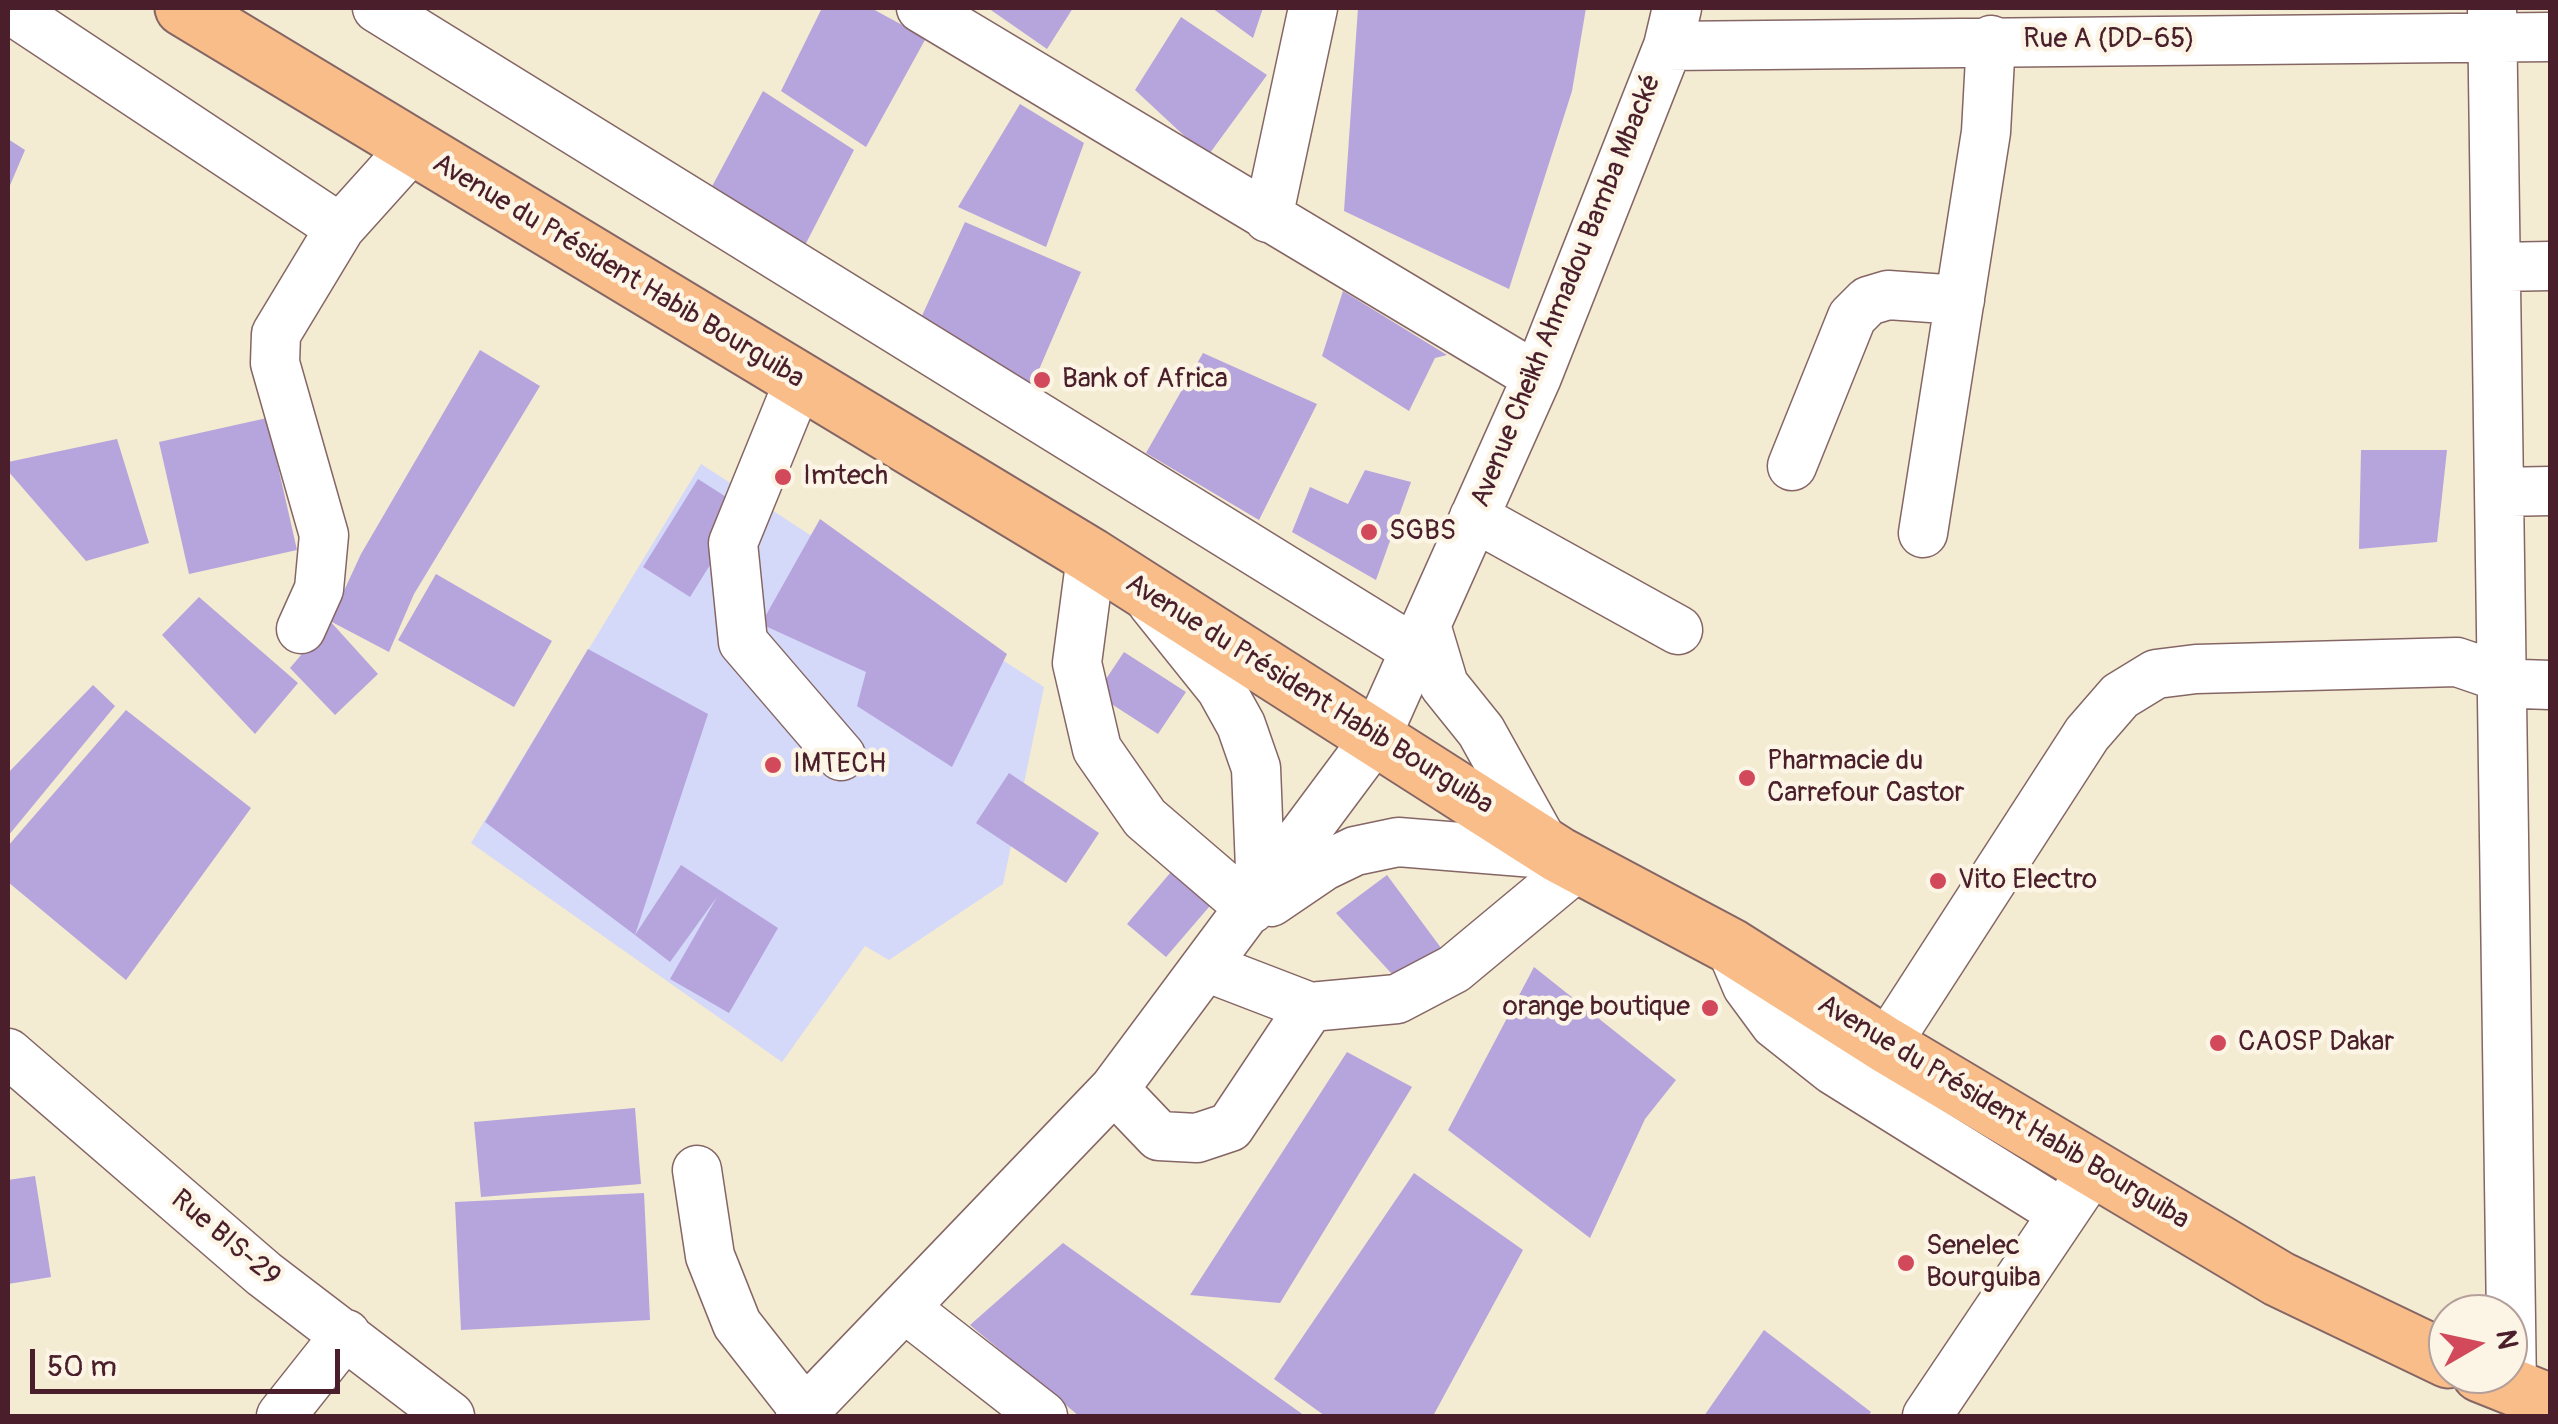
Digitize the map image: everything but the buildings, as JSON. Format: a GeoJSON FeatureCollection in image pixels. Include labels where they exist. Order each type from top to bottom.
{"type":"FeatureCollection","features":[{"type":"Feature","properties":{"kind":"main road","name":"Avenue du Président Habib Bourguiba"},"geometry":{"type":"LineString","coordinates":[[183,8],[1090,556],[1561,855],[1730,946],[1886,1045],[2279,1279],[2428,1350]]}},
{"type":"Feature","properties":{"kind":"street"},"geometry":{"type":"LineString","coordinates":[[8,8],[340,228]]}},
{"type":"Feature","properties":{"kind":"street"},"geometry":{"type":"LineString","coordinates":[[377,8],[1420,638],[1444,685],[1481,730],[1561,855]]}},
{"type":"Feature","properties":{"kind":"street"},"geometry":{"type":"LineString","coordinates":[[921,8],[1537,377]]}},
{"type":"Feature","properties":{"kind":"street"},"geometry":{"type":"LineString","coordinates":[[1268,218],[1313,8]]}},
{"type":"Feature","properties":{"kind":"street"},"geometry":{"type":"LineString","coordinates":[[2492,22],[2512,1294]]}},
{"type":"Feature","properties":{"kind":"street","name":"Rue A (DD-65)"},"geometry":{"type":"LineString","coordinates":[[1673,27],[1991,40],[2492,22],[2550,37]]}},
{"type":"Feature","properties":{"kind":"street","name":"Avenue Cheikh Ahmadou Bamba Mbacké"},"geometry":{"type":"LineString","coordinates":[[803,1414],[1114,1089],[1376,737],[1537,377],[1673,27]]}},
{"type":"Feature","properties":{"kind":"street"},"geometry":{"type":"LineString","coordinates":[[1924,533],[1986,132],[1991,40]]}},
{"type":"Feature","properties":{"kind":"street"},"geometry":{"type":"LineString","coordinates":[[301,629],[319,589],[324,535],[276,363],[276,334],[340,228],[412,148]]}},
{"type":"Feature","properties":{"kind":"street"},"geometry":{"type":"LineString","coordinates":[[2496,267],[2550,266]]}},
{"type":"Feature","properties":{"kind":"street"},"geometry":{"type":"LineString","coordinates":[[1792,466],[1852,317],[1868,301],[1888,295],[1960,300]]}},
{"type":"Feature","properties":{"kind":"street"},"geometry":{"type":"LineString","coordinates":[[800,381],[733,544],[743,642],[842,756]]}},
{"type":"Feature","properties":{"kind":"street"},"geometry":{"type":"LineString","coordinates":[[2498,492],[2550,491]]}},
{"type":"Feature","properties":{"kind":"street"},"geometry":{"type":"LineString","coordinates":[[1474,517],[1678,630]]}},
{"type":"Feature","properties":{"kind":"street"},"geometry":{"type":"LineString","coordinates":[[1090,556],[1077,663],[1097,750],[1144,818],[1249,910]]}},
{"type":"Feature","properties":{"kind":"street"},"geometry":{"type":"LineString","coordinates":[[1137,585],[1220,688],[1241,724],[1256,768],[1249,910]]}},
{"type":"Feature","properties":{"kind":"street"},"geometry":{"type":"LineString","coordinates":[[1886,1045],[2086,734],[2120,696],[2156,674],[2196,668],[2457,662],[2520,684],[2550,685]]}},
{"type":"Feature","properties":{"kind":"street"},"geometry":{"type":"LineString","coordinates":[[1249,910],[1324,866],[1398,842],[1561,855]]}},
{"type":"Feature","properties":{"kind":"street"},"geometry":{"type":"LineString","coordinates":[[1206,968],[1310,1007],[1397,1000],[1454,969],[1561,855]]}},
{"type":"Feature","properties":{"kind":"street"},"geometry":{"type":"LineString","coordinates":[[1730,946],[1747,986],[1775,1024],[1833,1070],[2062,1213]]}},
{"type":"Feature","properties":{"kind":"street"},"geometry":{"type":"LineString","coordinates":[[1114,1089],[1160,1136],[1197,1138],[1230,1128],[1310,1007]]}},
{"type":"Feature","properties":{"kind":"street","name":"Rue BIS-29"},"geometry":{"type":"LineString","coordinates":[[8,1053],[264,1274],[450,1416]]}},
{"type":"Feature","properties":{"kind":"street"},"geometry":{"type":"LineString","coordinates":[[1926,1416],[2094,1168]]}},
{"type":"Feature","properties":{"kind":"street"},"geometry":{"type":"LineString","coordinates":[[697,1170],[710,1256],[737,1324],[803,1414]]}},
{"type":"Feature","properties":{"kind":"street"},"geometry":{"type":"LineString","coordinates":[[906,1308],[1043,1416]]}},
{"type":"Feature","properties":{"kind":"street"},"geometry":{"type":"LineString","coordinates":[[281,1416],[346,1334]]}},
{"type":"Feature","properties":{"kind":"shaded area","name":"IMTECH"},"geometry":{"type":"Polygon","coordinates":[[[701,464],[1044,687],[1003,884],[889,960],[865,946],[782,1062],[471,843],[701,464]]]}},
{"type":"Feature","properties":{"kind":"place","name":"Bank of Africa"},"geometry":{"type":"Point","coordinates":[1042,380]}},
{"type":"Feature","properties":{"kind":"place","name":"Imtech"},"geometry":{"type":"Point","coordinates":[783,477]}},
{"type":"Feature","properties":{"kind":"place","name":"SGBS"},"geometry":{"type":"Point","coordinates":[1369,532]}},
{"type":"Feature","properties":{"kind":"place","name":"IMTECH"},"geometry":{"type":"Point","coordinates":[773,765]}},
{"type":"Feature","properties":{"kind":"place","name":"Pharmacie du Carrefour Castor"},"geometry":{"type":"Point","coordinates":[1747,778]}},
{"type":"Feature","properties":{"kind":"place","name":"Vito Electro"},"geometry":{"type":"Point","coordinates":[1938,881]}},
{"type":"Feature","properties":{"kind":"place","name":"orange boutique"},"geometry":{"type":"Point","coordinates":[1710,1008]}},
{"type":"Feature","properties":{"kind":"place","name":"CAOSP Dakar"},"geometry":{"type":"Point","coordinates":[2218,1043]}},
{"type":"Feature","properties":{"kind":"place","name":"Senelec Bourguiba"},"geometry":{"type":"Point","coordinates":[1906,1263]}}]}
